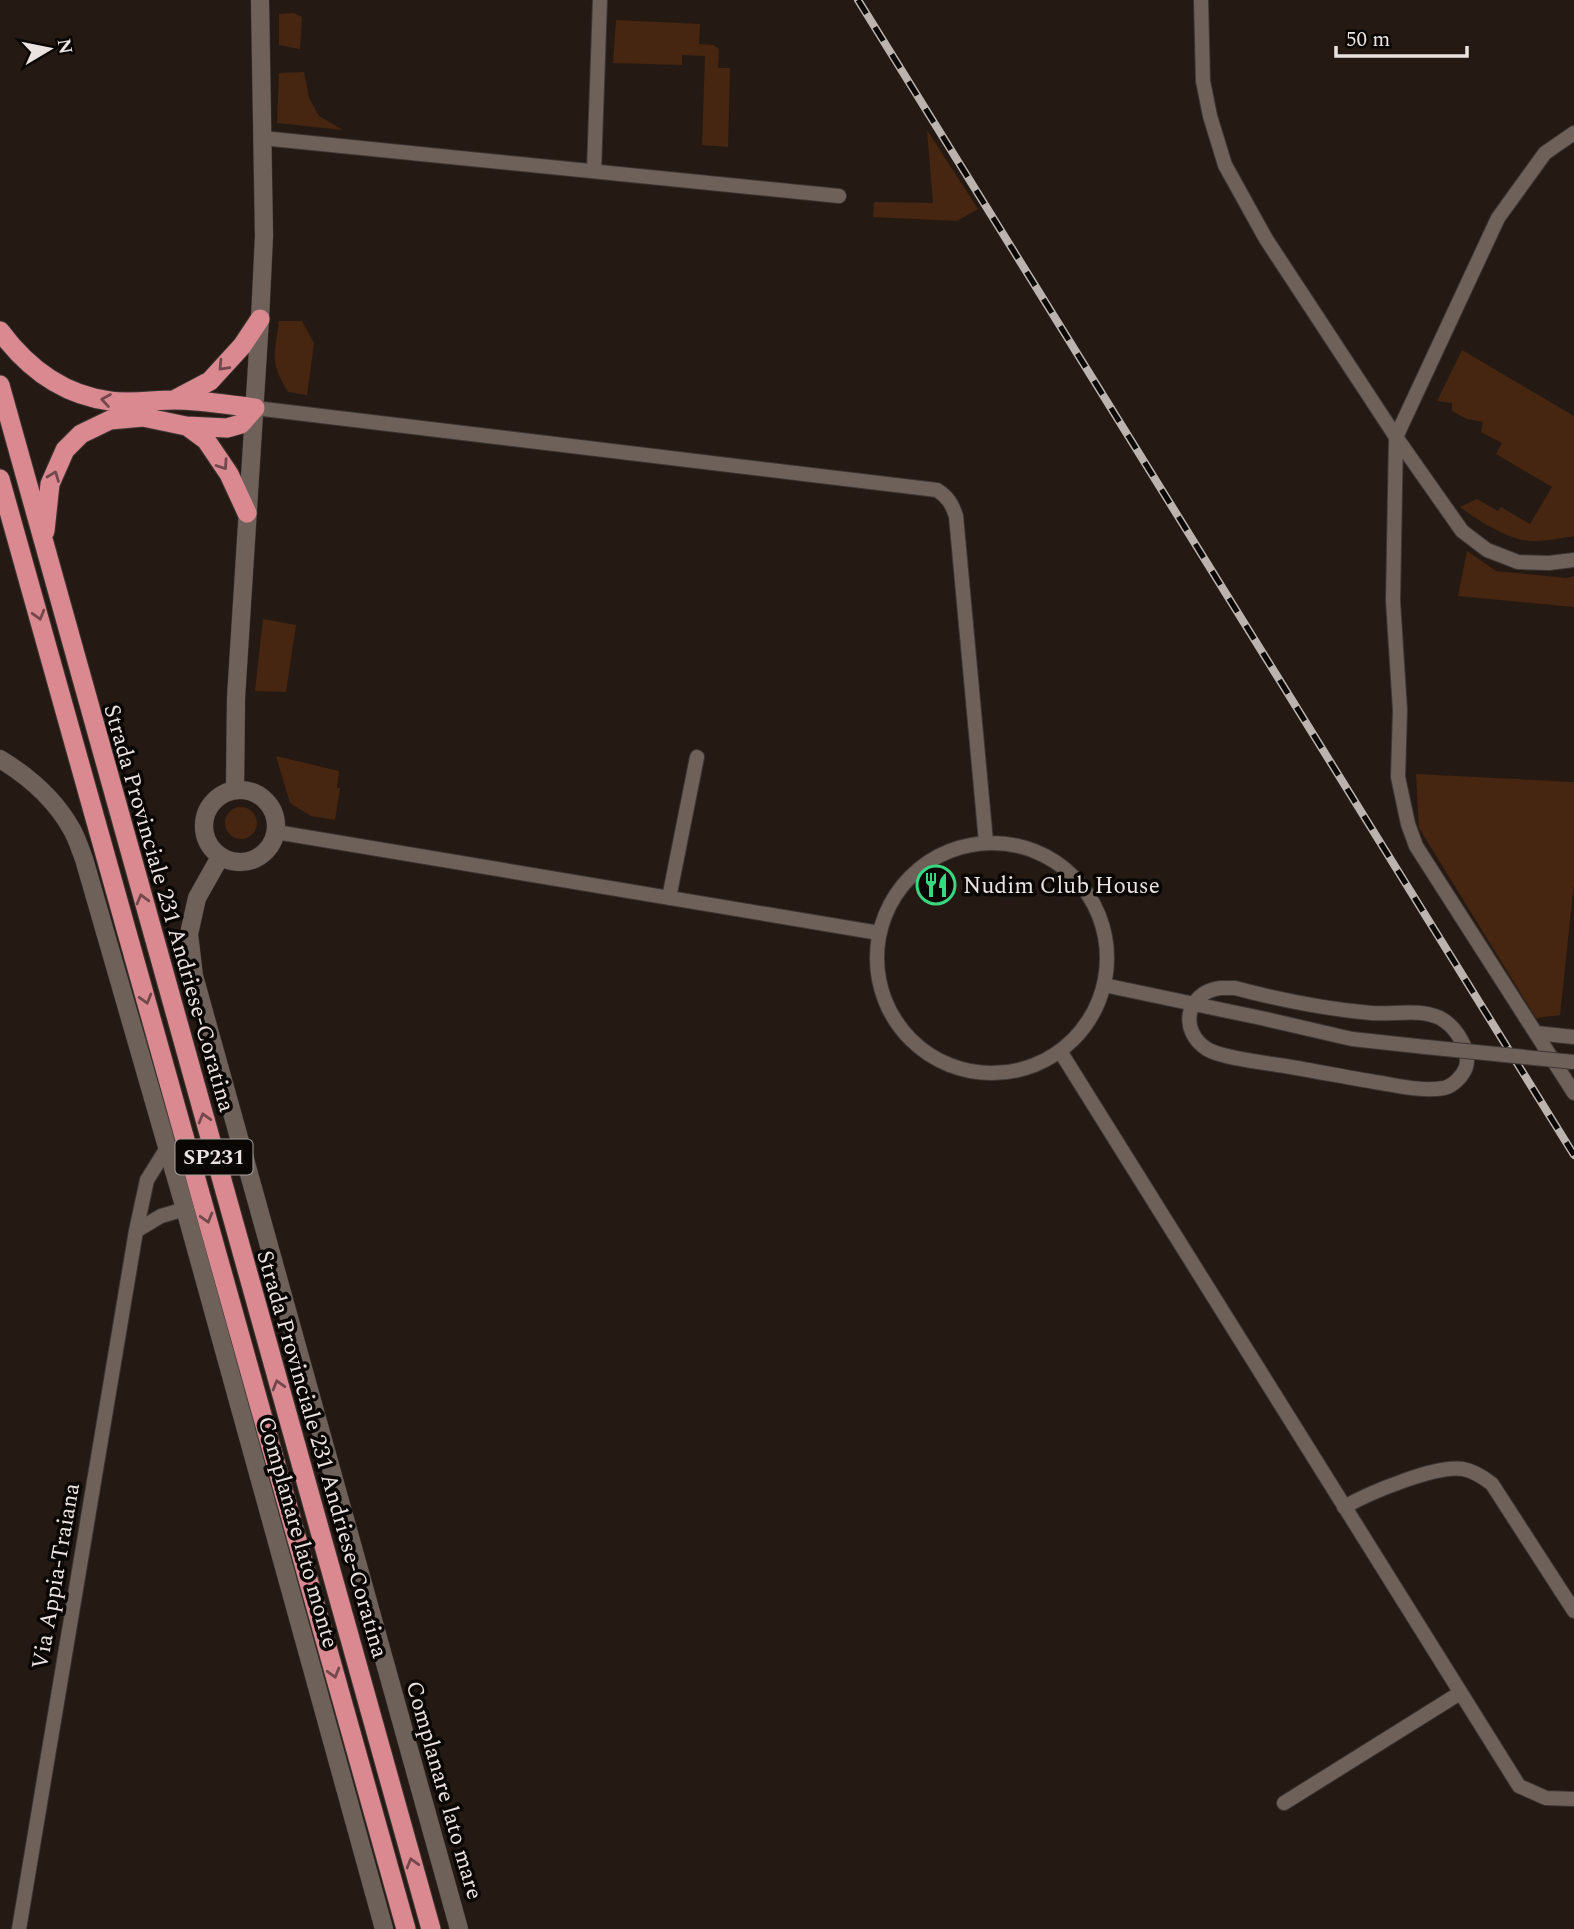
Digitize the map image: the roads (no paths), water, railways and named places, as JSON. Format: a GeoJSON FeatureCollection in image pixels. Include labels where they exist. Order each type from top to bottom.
{"type":"FeatureCollection","features":[{"type":"Feature","properties":{"kind":"highway"},"geometry":{"type":"LineString","coordinates":[[174,400],[210,381],[242,346],[260,319]]}},
{"type":"Feature","properties":{"kind":"highway"},"geometry":{"type":"LineString","coordinates":[[0,331],[11,346],[42,374],[70,392],[110,401],[174,400],[255,408]]}},
{"type":"Feature","properties":{"kind":"highway","name":"Strada Provinciale 231 Andriese-Coratina"},"geometry":{"type":"LineString","coordinates":[[0,385],[431,1929]]}},
{"type":"Feature","properties":{"kind":"highway"},"geometry":{"type":"LineString","coordinates":[[44,543],[50,484],[65,450],[80,434],[110,420],[143,416],[186,426],[227,428],[241,424],[255,408]]}},
{"type":"Feature","properties":{"kind":"highway"},"geometry":{"type":"LineString","coordinates":[[186,426],[206,440],[229,474],[247,513]]}},
{"type":"Feature","properties":{"kind":"highway","name":"Strada Provinciale 231 Andriese-Coratina"},"geometry":{"type":"LineString","coordinates":[[0,479],[406,1929]]}},
{"type":"Feature","properties":{"kind":"highway"},"geometry":{"type":"LineString","coordinates":[[0,513],[30,582]]}},
{"type":"Feature","properties":{"kind":"street"},"geometry":{"type":"LineString","coordinates":[[235,790],[236,698],[264,236],[260,0]]}},
{"type":"Feature","properties":{"kind":"street"},"geometry":{"type":"LineString","coordinates":[[594,171],[600,0]]}},
{"type":"Feature","properties":{"kind":"street"},"geometry":{"type":"LineString","coordinates":[[1201,0],[1203,81],[1210,116],[1225,164],[1266,239],[1396,438],[1462,531],[1487,550],[1518,562],[1549,563],[1574,560]]}},
{"type":"Feature","properties":{"kind":"street"},"geometry":{"type":"LineString","coordinates":[[1574,133],[1545,153],[1498,218],[1396,438],[1393,601],[1400,710],[1398,777],[1408,824],[1416,846],[1574,1093]]}},
{"type":"Feature","properties":{"kind":"street"},"geometry":{"type":"LineString","coordinates":[[262,138],[839,196]]}},
{"type":"Feature","properties":{"kind":"street"},"geometry":{"type":"LineString","coordinates":[[255,408],[937,490],[952,504],[956,516],[986,842]]}},
{"type":"Feature","properties":{"kind":"street"},"geometry":{"type":"LineString","coordinates":[[669,898],[697,757]]}},
{"type":"Feature","properties":{"kind":"street","name":"Complanare lato monte"},"geometry":{"type":"LineString","coordinates":[[0,759],[30,780],[54,803],[72,829],[84,859],[185,1209],[384,1929]]}},
{"type":"Feature","properties":{"kind":"street"},"geometry":{"type":"LineString","coordinates":[[246,790],[266,801],[276,821],[276,832],[272,844],[255,860],[232,862],[211,849],[205,838],[203,825],[213,802],[223,794],[246,790]]}},
{"type":"Feature","properties":{"kind":"street"},"geometry":{"type":"LineString","coordinates":[[276,832],[879,933]]}},
{"type":"Feature","properties":{"kind":"street"},"geometry":{"type":"LineString","coordinates":[[986,842],[1032,850],[1054,860],[1072,875],[1099,915],[1105,937],[1107,961],[1104,985],[1092,1015],[1084,1028],[1060,1051],[1034,1065],[1005,1073],[985,1074],[947,1065],[913,1043],[889,1011],[877,973],[877,953],[879,933],[886,913],[909,877],[944,853],[986,842]]}},
{"type":"Feature","properties":{"kind":"street","name":"Complanare lato mare"},"geometry":{"type":"LineString","coordinates":[[220,857],[197,898],[189,934],[194,976],[459,1929]]}},
{"type":"Feature","properties":{"kind":"street"},"geometry":{"type":"LineString","coordinates":[[1104,985],[1352,1039],[1574,1062]]}},
{"type":"Feature","properties":{"kind":"street"},"geometry":{"type":"LineString","coordinates":[[1235,988],[1323,1008],[1376,1014],[1427,1014],[1440,1018],[1455,1029],[1464,1045],[1466,1065],[1459,1079],[1447,1087],[1432,1089],[1393,1085],[1238,1058],[1208,1050],[1195,1037],[1190,1023],[1192,1004],[1209,989],[1235,988]]}},
{"type":"Feature","properties":{"kind":"street"},"geometry":{"type":"LineString","coordinates":[[1536,1033],[1574,1037]]}},
{"type":"Feature","properties":{"kind":"street"},"geometry":{"type":"LineString","coordinates":[[1060,1051],[1519,1786],[1546,1798],[1574,1800]]}},
{"type":"Feature","properties":{"kind":"street","name":"Via Appia-Traiana"},"geometry":{"type":"LineString","coordinates":[[19,1929],[136,1231],[147,1180],[167,1147]]}},
{"type":"Feature","properties":{"kind":"street"},"geometry":{"type":"LineString","coordinates":[[136,1231],[161,1216],[185,1209]]}},
{"type":"Feature","properties":{"kind":"street"},"geometry":{"type":"LineString","coordinates":[[1344,1507],[1364,1496],[1437,1471],[1456,1469],[1473,1472],[1492,1484],[1574,1611]]}},
{"type":"Feature","properties":{"kind":"street"},"geometry":{"type":"LineString","coordinates":[[1284,1803],[1460,1693]]}},
{"type":"Feature","properties":{"kind":"railway"},"geometry":{"type":"LineString","coordinates":[[858,0],[1574,1155]]}},
{"type":"Feature","properties":{"kind":"place","name":"Nudim Club House"},"geometry":{"type":"Point","coordinates":[936,885]}}]}
